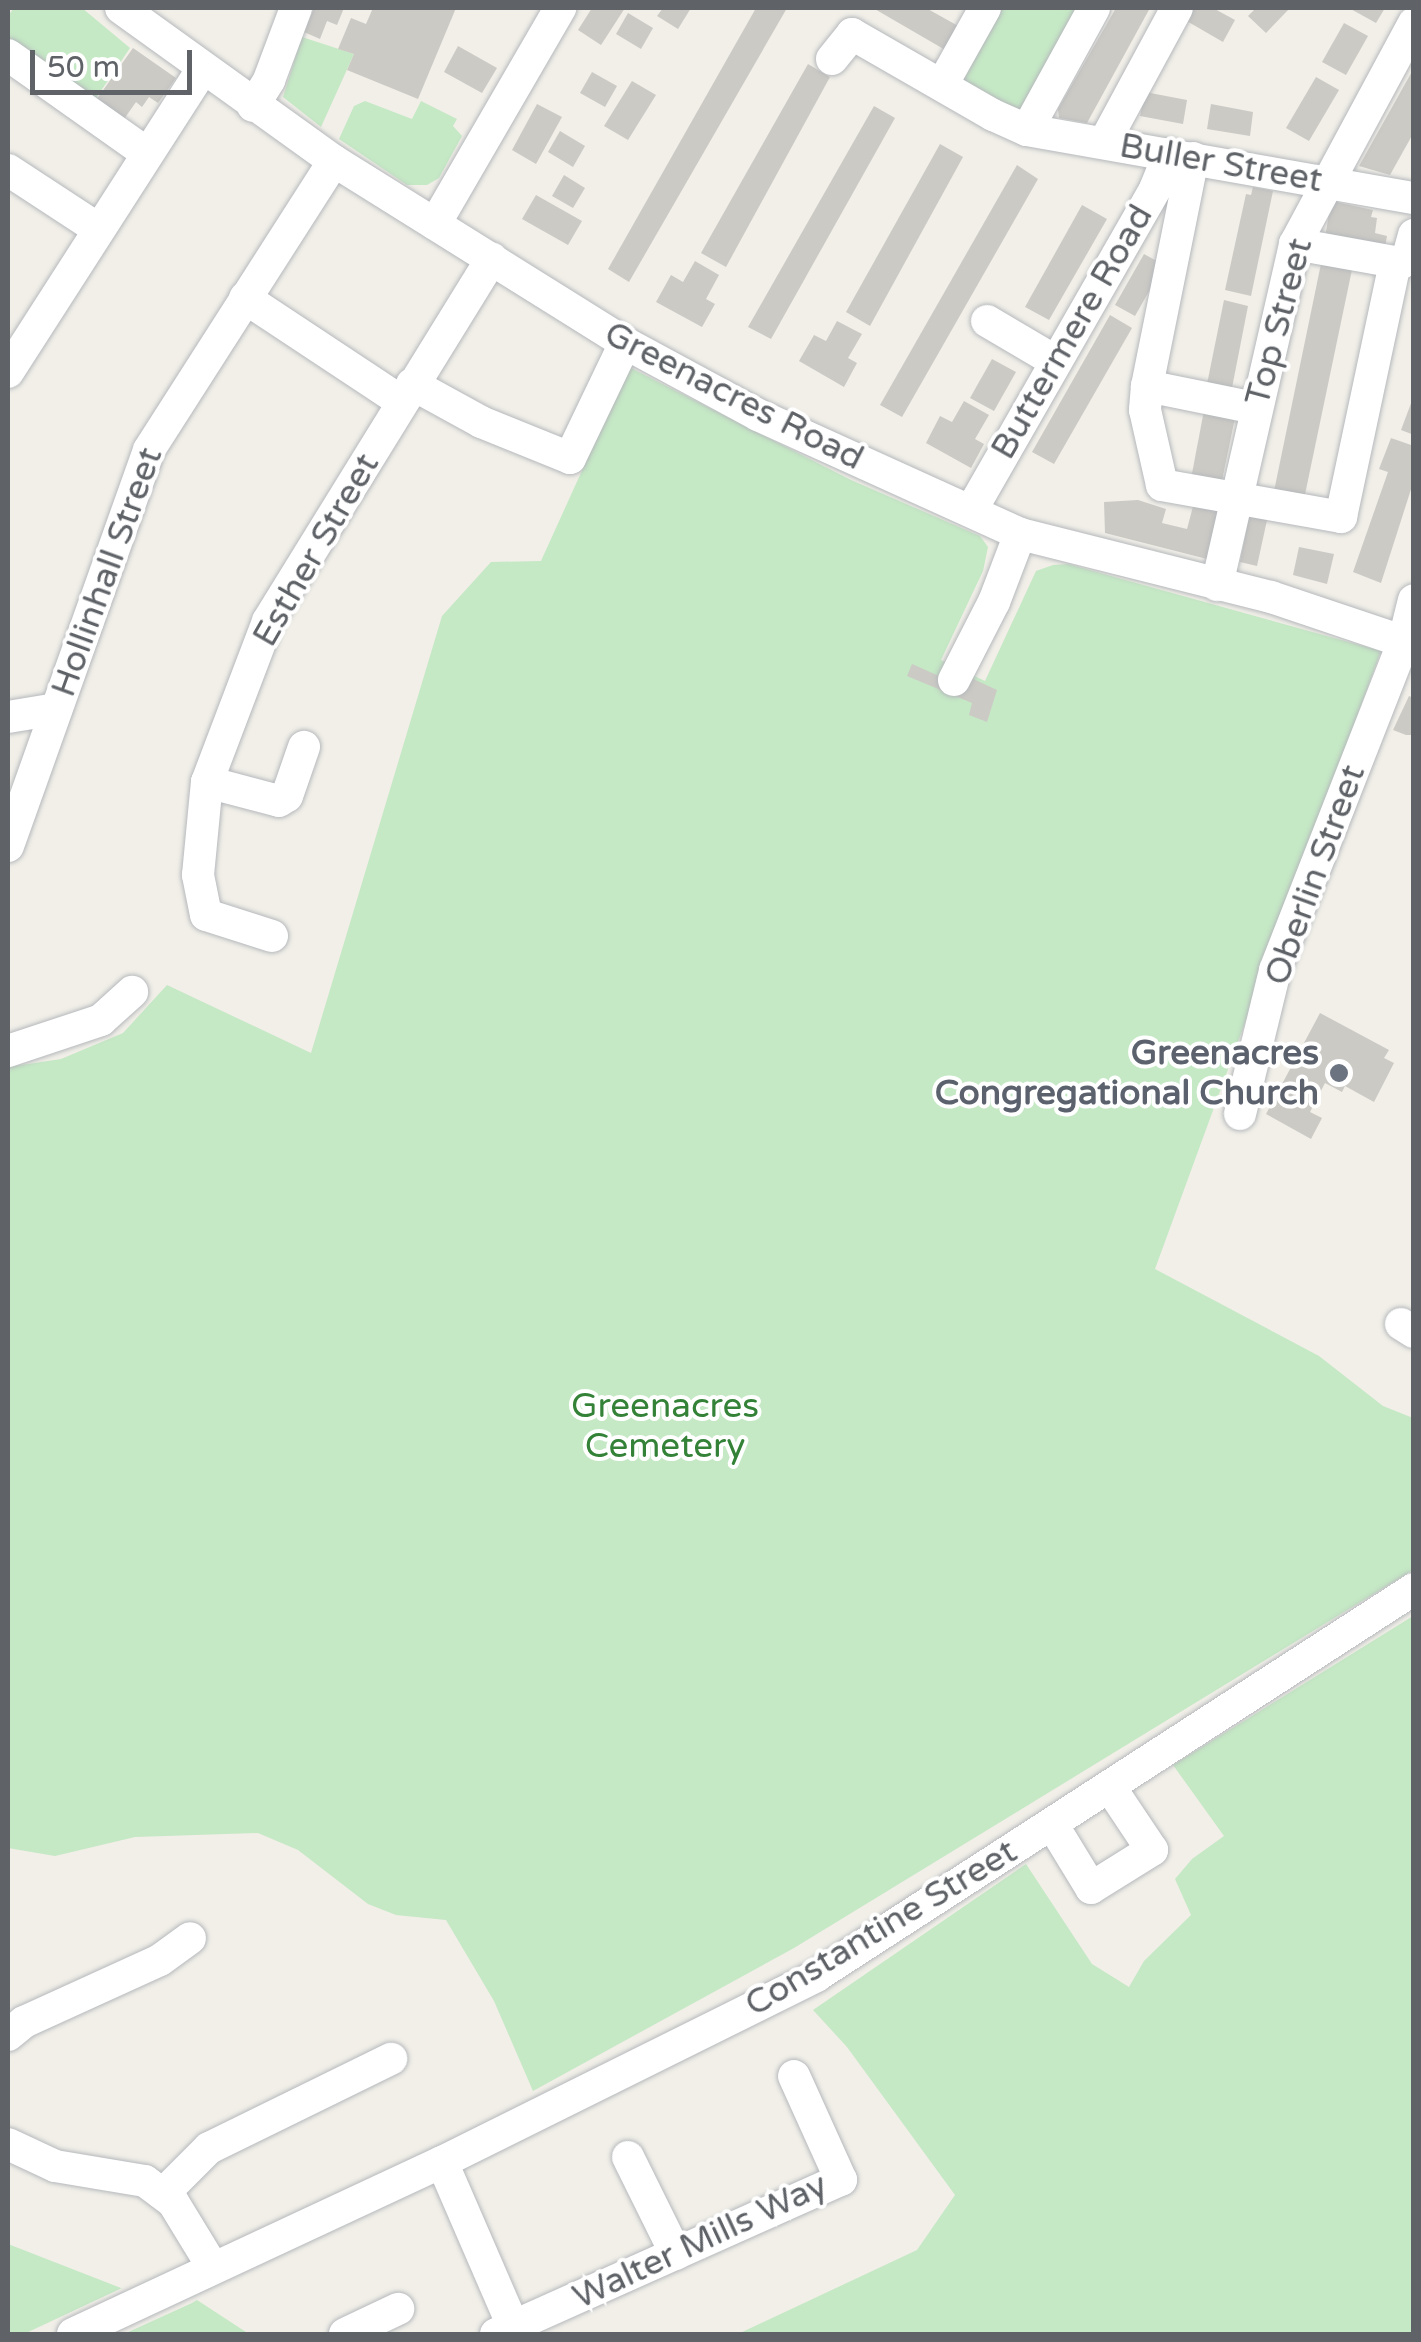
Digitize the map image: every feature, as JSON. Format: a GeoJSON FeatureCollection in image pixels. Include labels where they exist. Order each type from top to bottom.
{"type":"FeatureCollection","features":[{"type":"Feature","properties":{"kind":"street","name":"Greenacres Road"},"geometry":{"type":"LineString","coordinates":[[122,8],[252,106],[334,161],[625,343],[825,448],[972,509],[1020,534],[1217,584],[1409,642]]}},
{"type":"Feature","properties":{"kind":"street"},"geometry":{"type":"LineString","coordinates":[[252,106],[268,80],[296,8]]}},
{"type":"Feature","properties":{"kind":"street"},"geometry":{"type":"LineString","coordinates":[[435,224],[560,8]]}},
{"type":"Feature","properties":{"kind":"street"},"geometry":{"type":"LineString","coordinates":[[942,85],[985,8]]}},
{"type":"Feature","properties":{"kind":"street"},"geometry":{"type":"LineString","coordinates":[[1027,130],[1094,8]]}},
{"type":"Feature","properties":{"kind":"street"},"geometry":{"type":"LineString","coordinates":[[1104,143],[1177,8]]}},
{"type":"Feature","properties":{"kind":"street","name":"Top Street"},"geometry":{"type":"LineString","coordinates":[[1217,584],[1234,495],[1295,244],[1414,23]]}},
{"type":"Feature","properties":{"kind":"street","name":"Buller Street"},"geometry":{"type":"LineString","coordinates":[[832,59],[852,34],[1027,130],[1414,198]]}},
{"type":"Feature","properties":{"kind":"street"},"geometry":{"type":"LineString","coordinates":[[8,55],[148,154]]}},
{"type":"Feature","properties":{"kind":"street"},"geometry":{"type":"LineString","coordinates":[[8,372],[204,68]]}},
{"type":"Feature","properties":{"kind":"street"},"geometry":{"type":"LineString","coordinates":[[1181,156],[1145,410],[1162,485],[1217,498],[1234,495],[1342,516],[1404,249],[1295,244]]}},
{"type":"Feature","properties":{"kind":"street","name":"Buttermere Road"},"geometry":{"type":"LineString","coordinates":[[972,509],[1155,189],[1181,156]]}},
{"type":"Feature","properties":{"kind":"street","name":"Hollinhall Street"},"geometry":{"type":"LineString","coordinates":[[8,846],[149,450],[334,161]]}},
{"type":"Feature","properties":{"kind":"street"},"geometry":{"type":"LineString","coordinates":[[8,170],[98,229]]}},
{"type":"Feature","properties":{"kind":"street","name":"Esther Street"},"geometry":{"type":"LineString","coordinates":[[272,936],[206,915],[198,875],[208,782],[268,621],[492,259]]}},
{"type":"Feature","properties":{"kind":"street"},"geometry":{"type":"LineString","coordinates":[[244,298],[407,393],[570,458],[625,343]]}},
{"type":"Feature","properties":{"kind":"street"},"geometry":{"type":"LineString","coordinates":[[987,321],[1055,360]]}},
{"type":"Feature","properties":{"kind":"street"},"geometry":{"type":"LineString","coordinates":[[1147,386],[1255,408]]}},
{"type":"Feature","properties":{"kind":"street"},"geometry":{"type":"LineString","coordinates":[[954,680],[994,602],[1020,534]]}},
{"type":"Feature","properties":{"kind":"street","name":"Oberlin Street"},"geometry":{"type":"LineString","coordinates":[[1240,1114],[1276,970],[1409,642],[1414,600]]}},
{"type":"Feature","properties":{"kind":"street"},"geometry":{"type":"LineString","coordinates":[[8,717],[56,709]]}},
{"type":"Feature","properties":{"kind":"street"},"geometry":{"type":"LineString","coordinates":[[208,782],[279,801],[287,796],[304,747]]}},
{"type":"Feature","properties":{"kind":"street"},"geometry":{"type":"LineString","coordinates":[[8,1051],[102,1020],[132,992]]}},
{"type":"Feature","properties":{"kind":"street","name":"Constantine Street"},"geometry":{"type":"LineString","coordinates":[[73,2334],[442,2162],[816,1976],[1414,1589]]}},
{"type":"Feature","properties":{"kind":"street"},"geometry":{"type":"LineString","coordinates":[[1052,1824],[1092,1888],[1152,1850],[1110,1787]]}},
{"type":"Feature","properties":{"kind":"street"},"geometry":{"type":"LineString","coordinates":[[8,2036],[24,2022],[160,1960],[190,1938]]}},
{"type":"Feature","properties":{"kind":"street"},"geometry":{"type":"LineString","coordinates":[[163,2194],[209,2148],[391,2059]]}},
{"type":"Feature","properties":{"kind":"street","name":"Walter Mills Way"},"geometry":{"type":"LineString","coordinates":[[442,2162],[504,2330],[841,2180],[794,2076]]}},
{"type":"Feature","properties":{"kind":"street"},"geometry":{"type":"LineString","coordinates":[[8,2144],[55,2166],[145,2181],[174,2202],[212,2266]]}},
{"type":"Feature","properties":{"kind":"street"},"geometry":{"type":"LineString","coordinates":[[628,2157],[676,2254]]}},
{"type":"Feature","properties":{"kind":"street"},"geometry":{"type":"LineString","coordinates":[[344,2334],[402,2312]]}},
{"type":"Feature","properties":{"kind":"green space"},"geometry":{"type":"Polygon","coordinates":[[[14,8],[82,8],[130,48],[92,104],[8,50],[8,16],[14,8]]]}},
{"type":"Feature","properties":{"kind":"green space"},"geometry":{"type":"Polygon","coordinates":[[[976,8],[1083,8],[1026,115],[943,69],[976,8]]]}},
{"type":"Feature","properties":{"kind":"green space"},"geometry":{"type":"Polygon","coordinates":[[[302,37],[354,54],[321,127],[283,97],[302,37]]]}},
{"type":"Feature","properties":{"kind":"green space"},"geometry":{"type":"Polygon","coordinates":[[[365,101],[412,119],[421,101],[457,119],[453,126],[462,136],[439,178],[427,185],[407,185],[339,139],[354,106],[365,101]]]}},
{"type":"Feature","properties":{"kind":"green space","name":"Greenacres Cemetery"},"geometry":{"type":"Polygon","coordinates":[[[629,367],[851,480],[980,536],[988,547],[983,571],[941,660],[985,681],[1036,571],[1053,565],[1068,564],[1381,651],[1155,1269],[1319,1356],[1383,1406],[1413,1418],[1413,1570],[794,1948],[533,2091],[494,2001],[446,1920],[396,1915],[368,1904],[298,1850],[258,1833],[135,1837],[55,1856],[8,1848],[8,1067],[61,1059],[123,1033],[167,985],[311,1053],[442,616],[491,562],[541,561],[629,367]]]}},
{"type":"Feature","properties":{"kind":"green space"},"geometry":{"type":"Polygon","coordinates":[[[1413,1616],[1413,2334],[738,2334],[917,2250],[955,2195],[847,2047],[813,2010],[1026,1864],[1092,1964],[1129,1987],[1144,1961],[1191,1915],[1175,1879],[1192,1859],[1224,1836],[1173,1765],[1413,1616]]]}},
{"type":"Feature","properties":{"kind":"green space"},"geometry":{"type":"Polygon","coordinates":[[[8,2244],[122,2288],[24,2334],[8,2334],[8,2244]]]}},
{"type":"Feature","properties":{"kind":"green space"},"geometry":{"type":"Polygon","coordinates":[[[197,2300],[249,2334],[124,2334],[192,2303],[197,2300]]]}},
{"type":"Feature","properties":{"kind":"building"},"geometry":{"type":"Polygon","coordinates":[[[314,8],[344,8],[337,25],[327,21],[320,39],[304,32],[314,8]]]}},
{"type":"Feature","properties":{"kind":"building"},"geometry":{"type":"Polygon","coordinates":[[[373,8],[456,8],[418,99],[347,70],[354,54],[338,49],[351,18],[366,24],[373,8]]]}},
{"type":"Feature","properties":{"kind":"building"},"geometry":{"type":"Polygon","coordinates":[[[592,8],[625,8],[601,45],[578,30],[592,8]]]}},
{"type":"Feature","properties":{"kind":"building"},"geometry":{"type":"Polygon","coordinates":[[[663,8],[691,8],[678,29],[657,16],[663,8]]]}},
{"type":"Feature","properties":{"kind":"building"},"geometry":{"type":"Polygon","coordinates":[[[756,8],[787,8],[629,282],[608,269],[756,8]]]}},
{"type":"Feature","properties":{"kind":"building"},"geometry":{"type":"Polygon","coordinates":[[[873,8],[926,8],[960,27],[947,51],[873,8]]]}},
{"type":"Feature","properties":{"kind":"building"},"geometry":{"type":"Polygon","coordinates":[[[1116,8],[1150,8],[1087,123],[1059,118],[1058,109],[1116,8]]]}},
{"type":"Feature","properties":{"kind":"building"},"geometry":{"type":"Polygon","coordinates":[[[1193,8],[1213,8],[1235,20],[1223,42],[1185,20],[1193,8]]]}},
{"type":"Feature","properties":{"kind":"building"},"geometry":{"type":"Polygon","coordinates":[[[1256,8],[1290,8],[1266,33],[1248,16],[1256,8]]]}},
{"type":"Feature","properties":{"kind":"building"},"geometry":{"type":"Polygon","coordinates":[[[1349,8],[1385,8],[1376,23],[1349,8]]]}},
{"type":"Feature","properties":{"kind":"building"},"geometry":{"type":"Polygon","coordinates":[[[628,13],[653,28],[641,49],[616,34],[628,13]]]}},
{"type":"Feature","properties":{"kind":"building"},"geometry":{"type":"Polygon","coordinates":[[[1344,23],[1368,36],[1346,75],[1322,62],[1344,23]]]}},
{"type":"Feature","properties":{"kind":"building"},"geometry":{"type":"Polygon","coordinates":[[[458,46],[497,68],[482,93],[444,72],[458,46]]]}},
{"type":"Feature","properties":{"kind":"building"},"geometry":{"type":"Polygon","coordinates":[[[133,48],[176,78],[158,103],[149,97],[142,107],[136,102],[122,122],[94,103],[133,48]]]}},
{"type":"Feature","properties":{"kind":"building"},"geometry":{"type":"Polygon","coordinates":[[[808,64],[830,77],[726,267],[701,253],[808,64]]]}},
{"type":"Feature","properties":{"kind":"building"},"geometry":{"type":"Polygon","coordinates":[[[1414,68],[1414,132],[1390,175],[1359,166],[1414,68]]]}},
{"type":"Feature","properties":{"kind":"building"},"geometry":{"type":"Polygon","coordinates":[[[592,72],[617,86],[605,107],[580,93],[592,72]]]}},
{"type":"Feature","properties":{"kind":"building"},"geometry":{"type":"Polygon","coordinates":[[[1316,77],[1339,90],[1309,141],[1286,128],[1316,77]]]}},
{"type":"Feature","properties":{"kind":"building"},"geometry":{"type":"Polygon","coordinates":[[[632,81],[656,95],[628,140],[604,126],[632,81]]]}},
{"type":"Feature","properties":{"kind":"building"},"geometry":{"type":"Polygon","coordinates":[[[1145,92],[1187,100],[1183,124],[1140,116],[1145,92]]]}},
{"type":"Feature","properties":{"kind":"building"},"geometry":{"type":"Polygon","coordinates":[[[537,104],[562,117],[536,164],[512,150],[537,104]]]}},
{"type":"Feature","properties":{"kind":"building"},"geometry":{"type":"Polygon","coordinates":[[[1211,104],[1253,112],[1250,136],[1207,129],[1211,104]]]}},
{"type":"Feature","properties":{"kind":"building"},"geometry":{"type":"Polygon","coordinates":[[[874,106],[895,118],[771,339],[748,327],[874,106]]]}},
{"type":"Feature","properties":{"kind":"building"},"geometry":{"type":"Polygon","coordinates":[[[560,131],[585,146],[573,167],[548,152],[560,131]]]}},
{"type":"Feature","properties":{"kind":"building"},"geometry":{"type":"Polygon","coordinates":[[[940,144],[963,157],[870,326],[846,312],[940,144]]]}},
{"type":"Feature","properties":{"kind":"building"},"geometry":{"type":"Polygon","coordinates":[[[1017,165],[1038,179],[902,417],[880,405],[1017,165]]]}},
{"type":"Feature","properties":{"kind":"building"},"geometry":{"type":"Polygon","coordinates":[[[564,175],[585,188],[573,208],[552,196],[564,175]]]}},
{"type":"Feature","properties":{"kind":"building"},"geometry":{"type":"Polygon","coordinates":[[[1253,187],[1273,191],[1251,296],[1225,290],[1246,194],[1251,195],[1253,187]]]}},
{"type":"Feature","properties":{"kind":"building"},"geometry":{"type":"Polygon","coordinates":[[[536,195],[582,221],[568,245],[522,219],[536,195]]]}},
{"type":"Feature","properties":{"kind":"building"},"geometry":{"type":"Polygon","coordinates":[[[1331,201],[1373,210],[1371,217],[1377,218],[1375,233],[1387,236],[1385,247],[1324,244],[1331,201]]]}},
{"type":"Feature","properties":{"kind":"building"},"geometry":{"type":"Polygon","coordinates":[[[1082,205],[1107,219],[1049,320],[1025,307],[1082,205]]]}},
{"type":"Feature","properties":{"kind":"building"},"geometry":{"type":"Polygon","coordinates":[[[1144,254],[1164,265],[1135,316],[1115,305],[1144,254]]]}},
{"type":"Feature","properties":{"kind":"building"},"geometry":{"type":"Polygon","coordinates":[[[1323,254],[1354,260],[1303,504],[1273,496],[1323,254]]]}},
{"type":"Feature","properties":{"kind":"building"},"geometry":{"type":"Polygon","coordinates":[[[695,261],[719,275],[706,299],[715,304],[702,327],[656,302],[671,275],[683,282],[695,261]]]}},
{"type":"Feature","properties":{"kind":"building"},"geometry":{"type":"Polygon","coordinates":[[[1224,300],[1248,306],[1230,398],[1205,394],[1224,300]]]}},
{"type":"Feature","properties":{"kind":"building"},"geometry":{"type":"Polygon","coordinates":[[[1110,315],[1132,328],[1054,464],[1032,452],[1110,315]]]}},
{"type":"Feature","properties":{"kind":"building"},"geometry":{"type":"Polygon","coordinates":[[[837,321],[862,334],[848,358],[857,363],[844,387],[799,361],[814,335],[826,341],[837,321]]]}},
{"type":"Feature","properties":{"kind":"building"},"geometry":{"type":"Polygon","coordinates":[[[992,359],[1016,372],[994,411],[970,398],[992,359]]]}},
{"type":"Feature","properties":{"kind":"building"},"geometry":{"type":"Polygon","coordinates":[[[1414,398],[1414,435],[1401,430],[1414,398]]]}},
{"type":"Feature","properties":{"kind":"building"},"geometry":{"type":"Polygon","coordinates":[[[964,401],[989,415],[975,439],[984,444],[971,468],[926,443],[940,416],[952,422],[964,401]]]}},
{"type":"Feature","properties":{"kind":"building"},"geometry":{"type":"Polygon","coordinates":[[[1205,405],[1236,413],[1220,490],[1190,484],[1205,405]]]}},
{"type":"Feature","properties":{"kind":"building"},"geometry":{"type":"Polygon","coordinates":[[[1391,438],[1414,446],[1414,480],[1381,583],[1353,572],[1388,472],[1379,469],[1391,438]]]}},
{"type":"Feature","properties":{"kind":"building"},"geometry":{"type":"Polygon","coordinates":[[[1195,499],[1219,505],[1207,559],[1105,533],[1104,502],[1138,500],[1166,509],[1162,523],[1187,529],[1195,499]]]}},
{"type":"Feature","properties":{"kind":"building"},"geometry":{"type":"Polygon","coordinates":[[[1251,506],[1269,511],[1257,566],[1240,562],[1251,506]]]}},
{"type":"Feature","properties":{"kind":"building"},"geometry":{"type":"Polygon","coordinates":[[[1299,547],[1334,554],[1327,584],[1293,575],[1299,547]]]}},
{"type":"Feature","properties":{"kind":"building"},"geometry":{"type":"Polygon","coordinates":[[[912,664],[939,676],[969,677],[997,690],[987,722],[969,715],[972,703],[907,676],[912,664]]]}},
{"type":"Feature","properties":{"kind":"building"},"geometry":{"type":"Polygon","coordinates":[[[1409,696],[1414,698],[1414,735],[1393,730],[1409,696]]]}},
{"type":"Feature","properties":{"kind":"building","name":"Greenacres Congregational Church"},"geometry":{"type":"Polygon","coordinates":[[[1320,1013],[1389,1050],[1384,1058],[1394,1063],[1374,1102],[1345,1086],[1342,1092],[1325,1083],[1310,1112],[1322,1118],[1311,1139],[1266,1114],[1320,1013]]]}},
{"type":"Feature","properties":{"kind":"place","name":"Greenacres Congregational Church"},"geometry":{"type":"Point","coordinates":[1339,1073]}}]}
